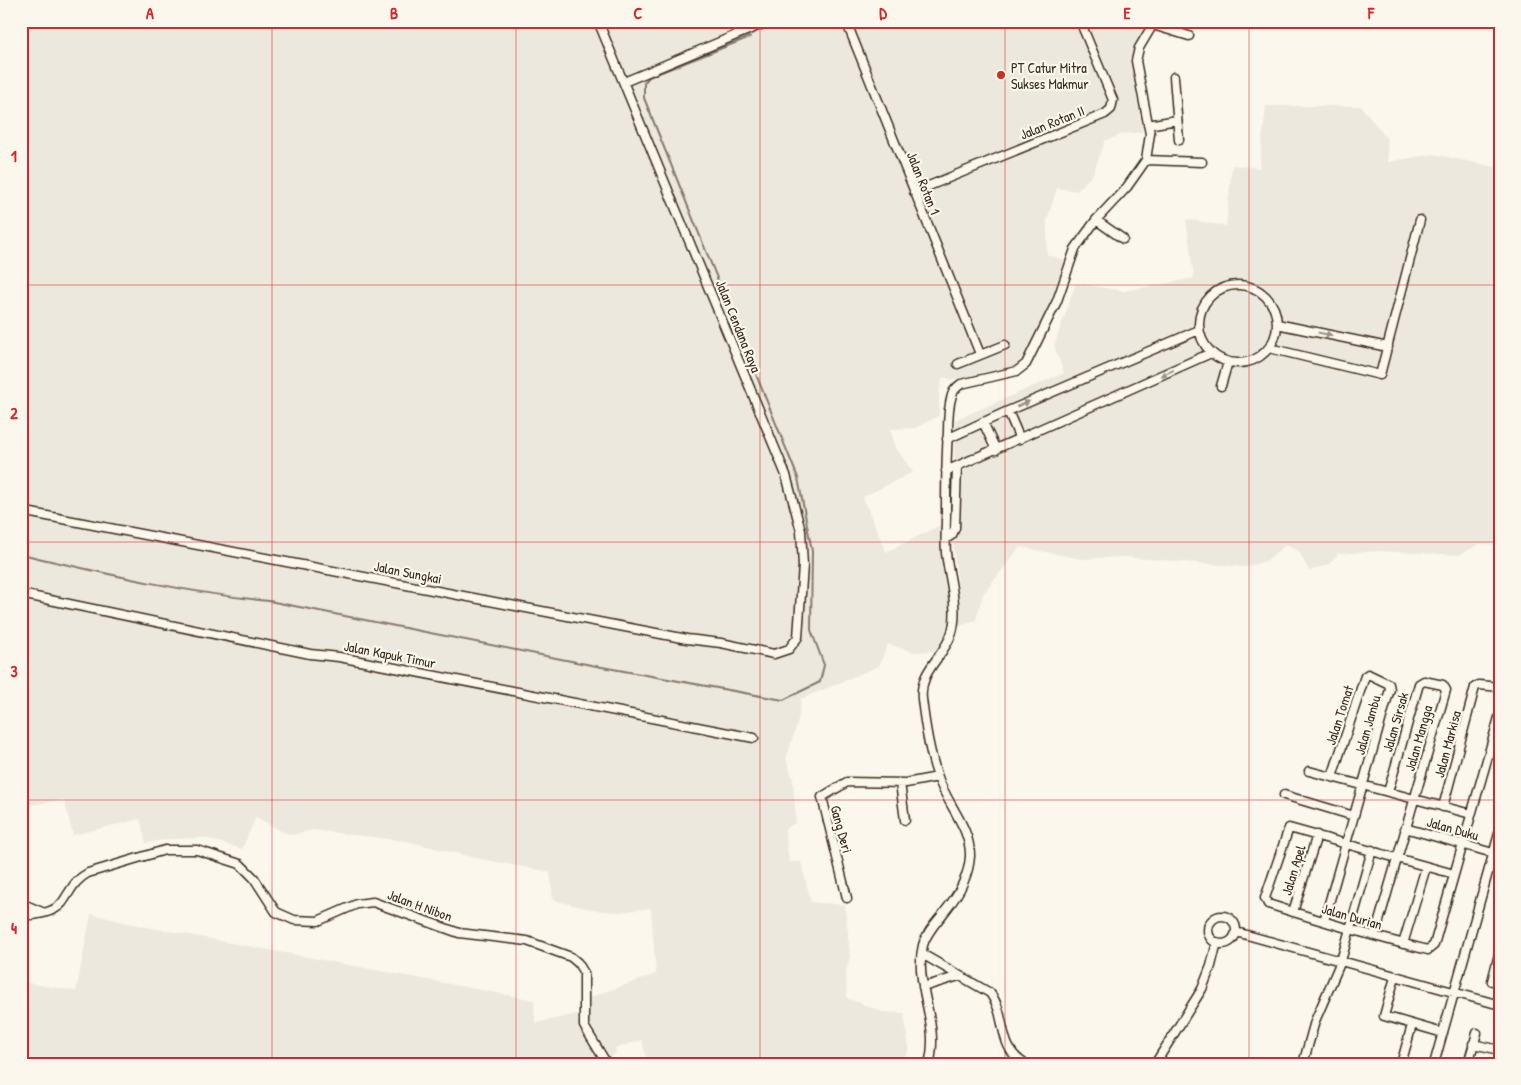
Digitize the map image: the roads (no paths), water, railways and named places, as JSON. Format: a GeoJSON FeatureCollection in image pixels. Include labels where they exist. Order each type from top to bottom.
{"type":"FeatureCollection","features":[{"type":"Feature","properties":{"kind":"street","name":"Jalan Cendana Raya"},"geometry":{"type":"LineString","coordinates":[[598,21],[786,475],[800,531],[804,565],[798,637],[789,649]]}},
{"type":"Feature","properties":{"kind":"street"},"geometry":{"type":"LineString","coordinates":[[624,82],[770,21]]}},
{"type":"Feature","properties":{"kind":"street","name":"Jalan Rotan 1"},"geometry":{"type":"LineString","coordinates":[[846,21],[980,354]]}},
{"type":"Feature","properties":{"kind":"street","name":"Jalan Rotan II"},"geometry":{"type":"LineString","coordinates":[[914,192],[1105,114],[1111,109],[1113,100],[1080,21]]}},
{"type":"Feature","properties":{"kind":"street"},"geometry":{"type":"LineString","coordinates":[[929,1064],[932,1033],[923,987],[922,954],[927,936],[956,897],[969,865],[967,835],[948,802],[938,777],[928,738],[922,683],[928,670],[950,637],[953,626],[954,611],[946,539],[946,471],[949,406],[954,389],[962,384],[1017,371],[1026,364],[1057,301],[1071,257],[1096,220],[1127,187],[1146,160],[1149,144],[1148,125],[1136,61],[1139,48],[1154,23],[1189,36]]}},
{"type":"Feature","properties":{"kind":"street"},"geometry":{"type":"LineString","coordinates":[[1174,77],[1179,140]]}},
{"type":"Feature","properties":{"kind":"street"},"geometry":{"type":"LineString","coordinates":[[1148,125],[1177,120]]}},
{"type":"Feature","properties":{"kind":"street"},"geometry":{"type":"LineString","coordinates":[[1146,160],[1202,162]]}},
{"type":"Feature","properties":{"kind":"street"},"geometry":{"type":"LineString","coordinates":[[1096,220],[1123,239]]}},
{"type":"Feature","properties":{"kind":"street"},"geometry":{"type":"LineString","coordinates":[[1269,348],[1378,376],[1381,374],[1420,220]]}},
{"type":"Feature","properties":{"kind":"street"},"geometry":{"type":"LineString","coordinates":[[1234,285],[1247,286],[1264,295],[1275,311],[1277,324],[1275,337],[1269,348],[1260,357],[1248,362],[1228,362],[1212,353],[1204,343],[1199,330],[1201,311],[1207,300],[1222,288],[1234,285]]}},
{"type":"Feature","properties":{"kind":"street"},"geometry":{"type":"LineString","coordinates":[[1277,324],[1388,347]]}},
{"type":"Feature","properties":{"kind":"street"},"geometry":{"type":"LineString","coordinates":[[947,439],[1199,330]]}},
{"type":"Feature","properties":{"kind":"street"},"geometry":{"type":"LineString","coordinates":[[958,364],[1005,345]]}},
{"type":"Feature","properties":{"kind":"street"},"geometry":{"type":"LineString","coordinates":[[946,471],[1212,353]]}},
{"type":"Feature","properties":{"kind":"street"},"geometry":{"type":"LineString","coordinates":[[1221,386],[1228,362]]}},
{"type":"Feature","properties":{"kind":"street"},"geometry":{"type":"LineString","coordinates":[[1008,411],[1020,439]]}},
{"type":"Feature","properties":{"kind":"street"},"geometry":{"type":"LineString","coordinates":[[983,422],[996,450]]}},
{"type":"Feature","properties":{"kind":"street"},"geometry":{"type":"LineString","coordinates":[[946,539],[952,535],[955,528],[957,467]]}},
{"type":"Feature","properties":{"kind":"street","name":"Jalan Sungkai"},"geometry":{"type":"LineString","coordinates":[[21,511],[687,639],[721,643],[774,654],[789,649]]}},
{"type":"Feature","properties":{"kind":"street","name":"Jalan Kapuk Timur"},"geometry":{"type":"LineString","coordinates":[[21,594],[310,654],[339,657],[754,738]]}},
{"type":"Feature","properties":{"kind":"street","name":"Jalan Tomat"},"geometry":{"type":"LineString","coordinates":[[1332,777],[1364,676],[1368,674],[1378,679]]}},
{"type":"Feature","properties":{"kind":"street","name":"Jalan Jambu"},"geometry":{"type":"LineString","coordinates":[[1362,785],[1390,689],[1389,684],[1378,679]]}},
{"type":"Feature","properties":{"kind":"street","name":"Jalan Sirsak"},"geometry":{"type":"LineString","coordinates":[[1388,792],[1419,684],[1424,681],[1443,685]]}},
{"type":"Feature","properties":{"kind":"street","name":"Jalan Mangga"},"geometry":{"type":"LineString","coordinates":[[1375,935],[1446,690],[1443,685]]}},
{"type":"Feature","properties":{"kind":"street","name":"Jalan Markisa"},"geometry":{"type":"LineString","coordinates":[[1443,807],[1475,687],[1479,685],[1500,687]]}},
{"type":"Feature","properties":{"kind":"street"},"geometry":{"type":"LineString","coordinates":[[1317,835],[1454,874],[1500,714]]}},
{"type":"Feature","properties":{"kind":"street"},"geometry":{"type":"LineString","coordinates":[[1309,771],[1471,814]]}},
{"type":"Feature","properties":{"kind":"street","name":"Gang Deri"},"geometry":{"type":"LineString","coordinates":[[847,898],[822,797],[847,782],[900,784],[938,777]]}},
{"type":"Feature","properties":{"kind":"street"},"geometry":{"type":"LineString","coordinates":[[900,784],[906,820]]}},
{"type":"Feature","properties":{"kind":"street"},"geometry":{"type":"LineString","coordinates":[[1324,921],[1362,785]]}},
{"type":"Feature","properties":{"kind":"street"},"geometry":{"type":"LineString","coordinates":[[1284,795],[1354,816]]}},
{"type":"Feature","properties":{"kind":"street","name":"Jalan Duku"},"geometry":{"type":"LineString","coordinates":[[1405,828],[1496,854]]}},
{"type":"Feature","properties":{"kind":"street","name":"Jalan Durian"},"geometry":{"type":"LineString","coordinates":[[1317,835],[1287,829],[1265,898],[1266,902],[1324,921],[1428,950],[1432,948],[1454,874]]}},
{"type":"Feature","properties":{"kind":"street"},"geometry":{"type":"LineString","coordinates":[[1434,1064],[1496,854],[1500,830]]}},
{"type":"Feature","properties":{"kind":"street","name":"Jalan Apel"},"geometry":{"type":"LineString","coordinates":[[1294,912],[1317,835]]}},
{"type":"Feature","properties":{"kind":"street","name":"Jalan H Nibon"},"geometry":{"type":"LineString","coordinates":[[42,912],[58,907],[77,879],[88,873],[165,850],[184,849],[207,852],[240,864],[254,878],[276,912],[294,920],[318,921],[332,917],[357,904],[373,902],[459,933],[527,941],[571,957],[578,963],[584,973],[584,1026],[607,1064]]}},
{"type":"Feature","properties":{"kind":"street"},"geometry":{"type":"LineString","coordinates":[[1303,1064],[1315,1021],[1341,961],[1372,850]]}},
{"type":"Feature","properties":{"kind":"street"},"geometry":{"type":"LineString","coordinates":[[1403,944],[1426,867]]}},
{"type":"Feature","properties":{"kind":"street"},"geometry":{"type":"LineString","coordinates":[[21,903],[42,912]]}},
{"type":"Feature","properties":{"kind":"street"},"geometry":{"type":"LineString","coordinates":[[21,915],[42,912]]}},
{"type":"Feature","properties":{"kind":"street"},"geometry":{"type":"LineString","coordinates":[[1224,916],[1231,919],[1236,932],[1231,941],[1224,944],[1211,938],[1208,931],[1211,921],[1217,917],[1224,916]]}},
{"type":"Feature","properties":{"kind":"street"},"geometry":{"type":"LineString","coordinates":[[1236,932],[1500,1005]]}},
{"type":"Feature","properties":{"kind":"street"},"geometry":{"type":"LineString","coordinates":[[1155,1064],[1202,989],[1217,942]]}},
{"type":"Feature","properties":{"kind":"street"},"geometry":{"type":"LineString","coordinates":[[1492,981],[1497,969],[1500,950]]}},
{"type":"Feature","properties":{"kind":"street"},"geometry":{"type":"LineString","coordinates":[[922,954],[980,986],[994,998],[1009,1049],[1016,1058],[1025,1064]]}},
{"type":"Feature","properties":{"kind":"street"},"geometry":{"type":"LineString","coordinates":[[923,987],[959,976]]}},
{"type":"Feature","properties":{"kind":"street"},"geometry":{"type":"LineString","coordinates":[[1395,977],[1384,1016],[1412,1026],[1442,1033]]}},
{"type":"Feature","properties":{"kind":"street"},"geometry":{"type":"LineString","coordinates":[[1402,1064],[1412,1026]]}},
{"type":"Feature","properties":{"kind":"street"},"geometry":{"type":"LineString","coordinates":[[1468,1064],[1477,1032]]}},
{"type":"Feature","properties":{"kind":"street"},"geometry":{"type":"LineString","coordinates":[[1473,1044],[1500,1050]]}},
{"type":"Feature","properties":{"kind":"street"},"geometry":{"type":"LineString","coordinates":[[1498,1064],[1500,1056]]}},
{"type":"Feature","properties":{"kind":"waterway"},"geometry":{"type":"LineString","coordinates":[[21,554],[176,588],[269,601],[591,665],[783,700],[820,682],[824,665],[811,630],[812,551],[798,478],[644,98],[644,83],[649,77],[750,37]]}},
{"type":"Feature","properties":{"kind":"place","name":"PT Catur Mitra Sukses Makmur"},"geometry":{"type":"Point","coordinates":[1001,75]}}]}
